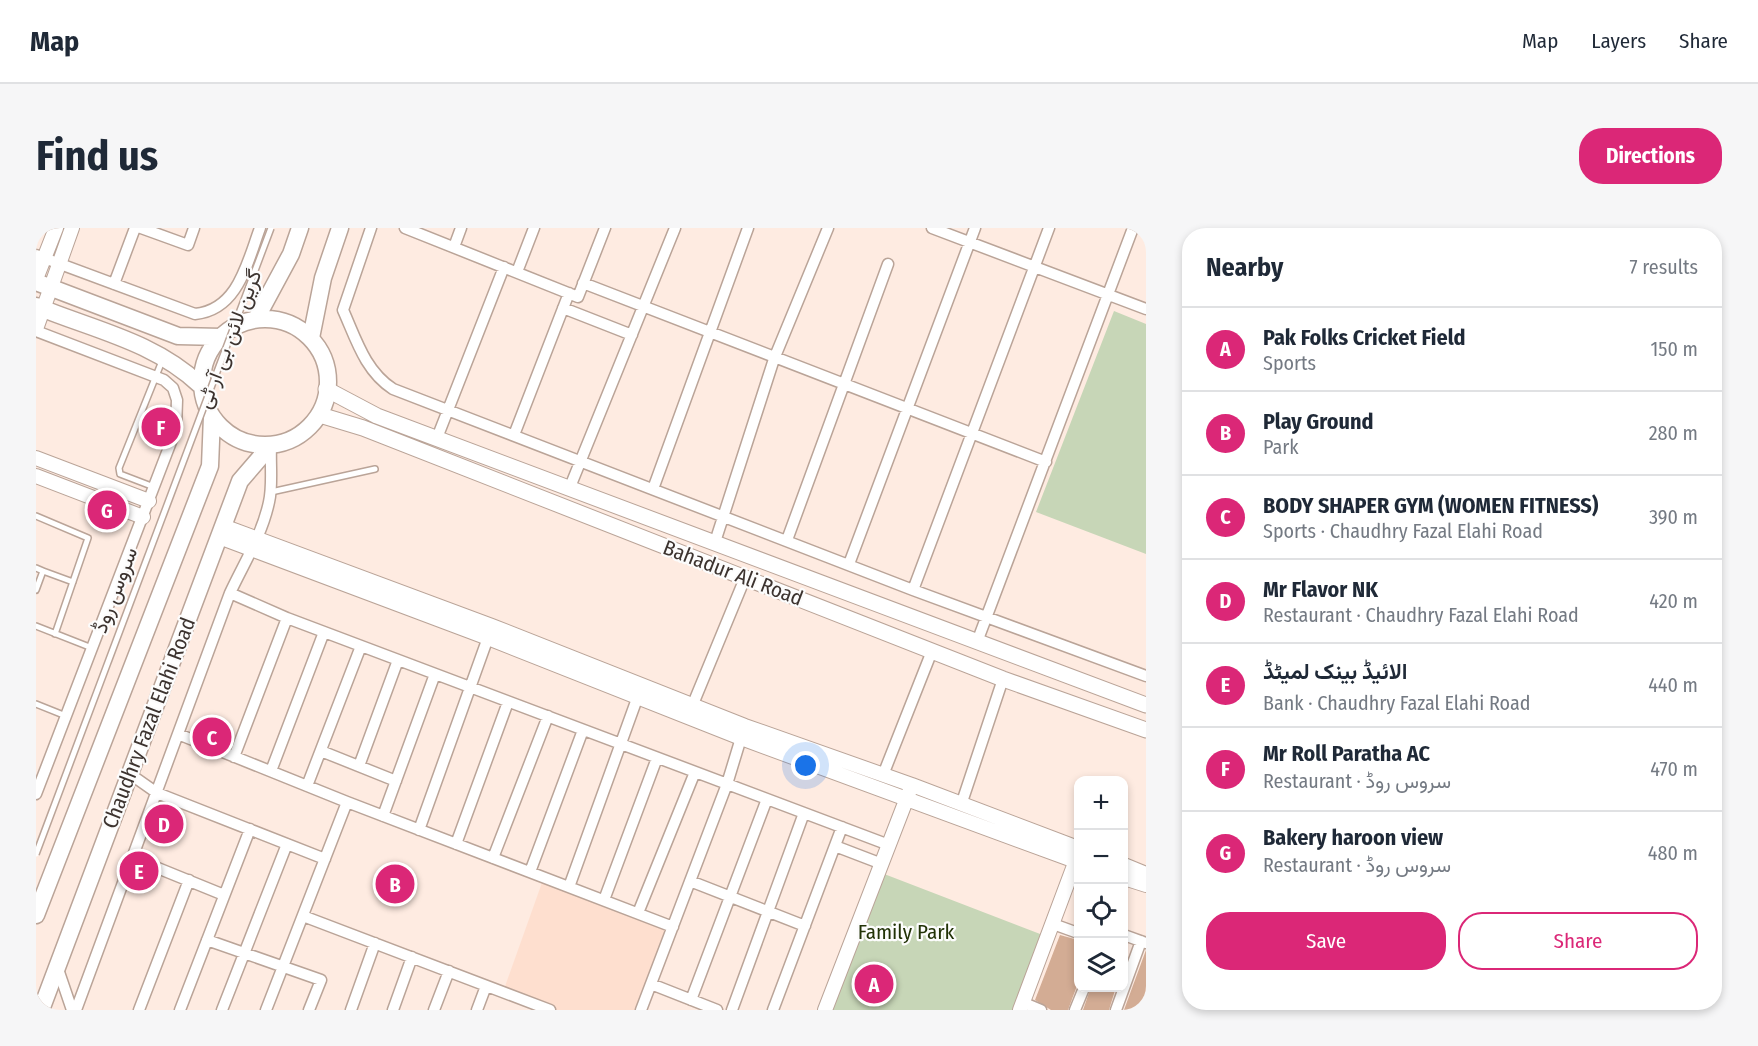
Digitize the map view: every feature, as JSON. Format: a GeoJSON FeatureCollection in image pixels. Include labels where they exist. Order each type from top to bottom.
{"type":"FeatureCollection","features":[{"type":"Feature","properties":{"kind":"main road"},"geometry":{"type":"LineString","coordinates":[[255,319],[291,254],[300,228]]}},
{"type":"Feature","properties":{"kind":"main road"},"geometry":{"type":"LineString","coordinates":[[311,338],[323,278],[339,228]]}},
{"type":"Feature","properties":{"kind":"main road"},"geometry":{"type":"LineString","coordinates":[[41,283],[178,336],[222,337]]}},
{"type":"Feature","properties":{"kind":"main road"},"geometry":{"type":"LineString","coordinates":[[40,308],[164,356],[200,385],[212,416],[223,429],[238,439],[254,444],[271,445],[291,441],[307,430],[320,415],[327,399],[327,366],[311,338],[286,321],[255,319],[238,324],[222,337],[207,356],[200,385]]}},
{"type":"Feature","properties":{"kind":"main road","name":"Bahadur Ali Road"},"geometry":{"type":"LineString","coordinates":[[326,389],[377,416],[1146,705]]}},
{"type":"Feature","properties":{"kind":"main road","name":"Bahadur Ali Road"},"geometry":{"type":"LineString","coordinates":[[320,415],[363,428],[1003,679],[1146,730]]}},
{"type":"Feature","properties":{"kind":"main road","name":"Chaudhry Fazal Elahi Road"},"geometry":{"type":"LineString","coordinates":[[36,915],[210,466],[212,416]]}},
{"type":"Feature","properties":{"kind":"main road","name":"Chaudhry Fazal Elahi Road"},"geometry":{"type":"LineString","coordinates":[[41,1010],[240,481],[271,445]]}},
{"type":"Feature","properties":{"kind":"main road"},"geometry":{"type":"LineString","coordinates":[[1040,692],[1049,669]]}},
{"type":"Feature","properties":{"kind":"street"},"geometry":{"type":"LineString","coordinates":[[36,330],[40,308],[40,256],[56,228]]}},
{"type":"Feature","properties":{"kind":"street"},"geometry":{"type":"LineString","coordinates":[[41,283],[59,263],[72,228]]}},
{"type":"Feature","properties":{"kind":"street"},"geometry":{"type":"LineString","coordinates":[[114,284],[135,228]]}},
{"type":"Feature","properties":{"kind":"street"},"geometry":{"type":"LineString","coordinates":[[141,228],[188,245],[194,228]]}},
{"type":"Feature","properties":{"kind":"street"},"geometry":{"type":"LineString","coordinates":[[40,256],[195,314],[210,313],[237,289],[260,228]]}},
{"type":"Feature","properties":{"kind":"street"},"geometry":{"type":"LineString","coordinates":[[371,228],[343,310],[368,365],[379,379],[393,389],[913,590],[988,615],[1146,676]]}},
{"type":"Feature","properties":{"kind":"street"},"geometry":{"type":"LineString","coordinates":[[405,228],[578,297],[605,228]]}},
{"type":"Feature","properties":{"kind":"street"},"geometry":{"type":"LineString","coordinates":[[454,247],[461,228]]}},
{"type":"Feature","properties":{"kind":"street"},"geometry":{"type":"LineString","coordinates":[[517,272],[534,228]]}},
{"type":"Feature","properties":{"kind":"street"},"geometry":{"type":"LineString","coordinates":[[570,487],[675,228]]}},
{"type":"Feature","properties":{"kind":"street"},"geometry":{"type":"LineString","coordinates":[[653,489],[748,228]]}},
{"type":"Feature","properties":{"kind":"street"},"geometry":{"type":"LineString","coordinates":[[715,542],[774,359],[828,228]]}},
{"type":"Feature","properties":{"kind":"street"},"geometry":{"type":"LineString","coordinates":[[932,228],[1146,309]]}},
{"type":"Feature","properties":{"kind":"street"},"geometry":{"type":"LineString","coordinates":[[849,564],[975,228]]}},
{"type":"Feature","properties":{"kind":"street"},"geometry":{"type":"LineString","coordinates":[[913,590],[970,433],[1049,228]]}},
{"type":"Feature","properties":{"kind":"street"},"geometry":{"type":"LineString","coordinates":[[977,642],[1133,228]]}},
{"type":"Feature","properties":{"kind":"street"},"geometry":{"type":"LineString","coordinates":[[787,540],[888,264]]}},
{"type":"Feature","properties":{"kind":"street"},"geometry":{"type":"LineString","coordinates":[[437,438],[504,267]]}},
{"type":"Feature","properties":{"kind":"street"},"geometry":{"type":"LineString","coordinates":[[583,284],[1046,462]]}},
{"type":"Feature","properties":{"kind":"street"},"geometry":{"type":"LineString","coordinates":[[514,435],[569,293]]}},
{"type":"Feature","properties":{"kind":"street"},"geometry":{"type":"LineString","coordinates":[[564,308],[632,335]]}},
{"type":"Feature","properties":{"kind":"street","name":"سروس روڈ"},"geometry":{"type":"LineString","coordinates":[[36,330],[156,376],[173,388],[178,412],[176,429],[66,716],[39,777],[36,794]]}},
{"type":"Feature","properties":{"kind":"street"},"geometry":{"type":"LineString","coordinates":[[74,1010],[133,858],[230,593],[258,538],[270,492],[271,445]]}},
{"type":"Feature","properties":{"kind":"street"},"geometry":{"type":"LineString","coordinates":[[36,458],[149,501]]}},
{"type":"Feature","properties":{"kind":"street"},"geometry":{"type":"LineString","coordinates":[[36,476],[143,517]]}},
{"type":"Feature","properties":{"kind":"street"},"geometry":{"type":"LineString","coordinates":[[221,531],[258,538],[490,632],[741,738],[961,805],[1074,854]]}},
{"type":"Feature","properties":{"kind":"street"},"geometry":{"type":"LineString","coordinates":[[221,531],[250,550],[693,704],[745,726],[883,775],[909,791],[1074,854]]}},
{"type":"Feature","properties":{"kind":"street"},"geometry":{"type":"LineString","coordinates":[[693,704],[745,578]]}},
{"type":"Feature","properties":{"kind":"street"},"geometry":{"type":"LineString","coordinates":[[230,593],[286,618],[889,845]]}},
{"type":"Feature","properties":{"kind":"street"},"geometry":{"type":"LineString","coordinates":[[234,757],[286,618]]}},
{"type":"Feature","properties":{"kind":"street"},"geometry":{"type":"LineString","coordinates":[[271,771],[324,632]]}},
{"type":"Feature","properties":{"kind":"street"},"geometry":{"type":"LineString","coordinates":[[419,830],[472,688],[490,632]]}},
{"type":"Feature","properties":{"kind":"street"},"geometry":{"type":"LineString","coordinates":[[307,786],[361,646]]}},
{"type":"Feature","properties":{"kind":"street"},"geometry":{"type":"LineString","coordinates":[[883,775],[932,651]]}},
{"type":"Feature","properties":{"kind":"street"},"geometry":{"type":"LineString","coordinates":[[359,766],[398,660]]}},
{"type":"Feature","properties":{"kind":"street"},"geometry":{"type":"LineString","coordinates":[[383,816],[435,674]]}},
{"type":"Feature","properties":{"kind":"street"},"geometry":{"type":"LineString","coordinates":[[961,805],[1003,679]]}},
{"type":"Feature","properties":{"kind":"street"},"geometry":{"type":"LineString","coordinates":[[569,887],[638,696]]}},
{"type":"Feature","properties":{"kind":"street"},"geometry":{"type":"LineString","coordinates":[[456,844],[508,702]]}},
{"type":"Feature","properties":{"kind":"street"},"geometry":{"type":"LineString","coordinates":[[493,858],[548,716]]}},
{"type":"Feature","properties":{"kind":"street"},"geometry":{"type":"LineString","coordinates":[[530,872],[583,730]]}},
{"type":"Feature","properties":{"kind":"street"},"geometry":{"type":"LineString","coordinates":[[178,734],[347,802],[673,927]]}},
{"type":"Feature","properties":{"kind":"street"},"geometry":{"type":"LineString","coordinates":[[642,1010],[727,784],[741,738]]}},
{"type":"Feature","properties":{"kind":"street"},"geometry":{"type":"LineString","coordinates":[[321,752],[396,781]]}},
{"type":"Feature","properties":{"kind":"street"},"geometry":{"type":"LineString","coordinates":[[604,900],[657,758]]}},
{"type":"Feature","properties":{"kind":"street"},"geometry":{"type":"LineString","coordinates":[[638,913],[695,772]]}},
{"type":"Feature","properties":{"kind":"street"},"geometry":{"type":"LineString","coordinates":[[130,774],[157,793],[325,859]]}},
{"type":"Feature","properties":{"kind":"street"},"geometry":{"type":"LineString","coordinates":[[825,1010],[909,791]]}},
{"type":"Feature","properties":{"kind":"street"},"geometry":{"type":"LineString","coordinates":[[691,1000],[767,799]]}},
{"type":"Feature","properties":{"kind":"street"},"geometry":{"type":"LineString","coordinates":[[266,1010],[347,802]]}},
{"type":"Feature","properties":{"kind":"street"},"geometry":{"type":"LineString","coordinates":[[732,1010],[804,813]]}},
{"type":"Feature","properties":{"kind":"street"},"geometry":{"type":"LineString","coordinates":[[772,1010],[842,827]]}},
{"type":"Feature","properties":{"kind":"street"},"geometry":{"type":"LineString","coordinates":[[180,1010],[250,829]]}},
{"type":"Feature","properties":{"kind":"street"},"geometry":{"type":"LineString","coordinates":[[222,1010],[287,844]]}},
{"type":"Feature","properties":{"kind":"street"},"geometry":{"type":"LineString","coordinates":[[835,846],[882,864]]}},
{"type":"Feature","properties":{"kind":"street"},"geometry":{"type":"LineString","coordinates":[[133,858],[224,895]]}},
{"type":"Feature","properties":{"kind":"street"},"geometry":{"type":"LineString","coordinates":[[1041,1010],[1021,1006],[1074,867]]}},
{"type":"Feature","properties":{"kind":"street"},"geometry":{"type":"LineString","coordinates":[[1128,867],[1146,874]]}},
{"type":"Feature","properties":{"kind":"street"},"geometry":{"type":"LineString","coordinates":[[1128,879],[1146,885]]}},
{"type":"Feature","properties":{"kind":"street"},"geometry":{"type":"LineString","coordinates":[[139,1010],[189,880]]}},
{"type":"Feature","properties":{"kind":"street"},"geometry":{"type":"LineString","coordinates":[[690,881],[805,926]]}},
{"type":"Feature","properties":{"kind":"street"},"geometry":{"type":"LineString","coordinates":[[303,916],[486,986],[520,1005],[550,1010]]}},
{"type":"Feature","properties":{"kind":"street"},"geometry":{"type":"LineString","coordinates":[[1053,924],[1074,932]]}},
{"type":"Feature","properties":{"kind":"street"},"geometry":{"type":"LineString","coordinates":[[1116,1010],[1144,942],[1128,936]]}},
{"type":"Feature","properties":{"kind":"street"},"geometry":{"type":"LineString","coordinates":[[207,940],[284,965],[321,980],[309,1010]]}},
{"type":"Feature","properties":{"kind":"street"},"geometry":{"type":"LineString","coordinates":[[351,1010],[375,943]]}},
{"type":"Feature","properties":{"kind":"street"},"geometry":{"type":"LineString","coordinates":[[393,1010],[412,957]]}},
{"type":"Feature","properties":{"kind":"street"},"geometry":{"type":"LineString","coordinates":[[57,966],[74,1010]]}},
{"type":"Feature","properties":{"kind":"street"},"geometry":{"type":"LineString","coordinates":[[434,1010],[449,971]]}},
{"type":"Feature","properties":{"kind":"street"},"geometry":{"type":"LineString","coordinates":[[651,984],[717,1010]]}},
{"type":"Feature","properties":{"kind":"street"},"geometry":{"type":"LineString","coordinates":[[477,1010],[486,986]]}},
{"type":"Feature","properties":{"kind":"street"},"geometry":{"type":"LineString","coordinates":[[1075,1010],[1082,992]]}},
{"type":"Feature","properties":{"kind":"lane","name":"گرین لائن بی آر ٹی"},"geometry":{"type":"LineString","coordinates":[[36,854],[271,228]]}},
{"type":"Feature","properties":{"kind":"lane"},"geometry":{"type":"LineString","coordinates":[[154,487],[120,474],[119,468],[164,356]]}},
{"type":"Feature","properties":{"kind":"lane"},"geometry":{"type":"LineString","coordinates":[[270,492],[375,469]]}},
{"type":"Feature","properties":{"kind":"lane"},"geometry":{"type":"LineString","coordinates":[[36,516],[88,538],[55,634]]}},
{"type":"Feature","properties":{"kind":"lane"},"geometry":{"type":"LineString","coordinates":[[36,568],[73,582]]}},
{"type":"Feature","properties":{"kind":"lane"},"geometry":{"type":"LineString","coordinates":[[36,590],[43,571]]}},
{"type":"Feature","properties":{"kind":"lane"},"geometry":{"type":"LineString","coordinates":[[36,626],[92,648]]}},
{"type":"Feature","properties":{"kind":"lane"},"geometry":{"type":"LineString","coordinates":[[36,704],[66,716]]}},
{"type":"Feature","properties":{"kind":"shaded area"},"geometry":{"type":"Polygon","coordinates":[[[544,877],[673,927],[641,1010],[550,1010],[503,992],[544,877]]]}},
{"type":"Feature","properties":{"kind":"green space"},"geometry":{"type":"Polygon","coordinates":[[[1114,311],[1146,324],[1146,554],[1036,512],[1114,311]]]}},
{"type":"Feature","properties":{"kind":"green space","name":"Family Park"},"geometry":{"type":"Polygon","coordinates":[[[879,872],[1048,937],[1021,1010],[825,1010],[879,872]]]}},
{"type":"Feature","properties":{"kind":"building"},"geometry":{"type":"Polygon","coordinates":[[[1060,935],[1074,939],[1075,992],[1068,1010],[1051,1010],[1035,1000],[1060,935]]]}},
{"type":"Feature","properties":{"kind":"building"},"geometry":{"type":"Polygon","coordinates":[[[1146,950],[1146,1010],[1124,1010],[1146,950]]]}},
{"type":"Feature","properties":{"kind":"building"},"geometry":{"type":"Polygon","coordinates":[[[1089,992],[1114,992],[1109,1010],[1083,1010],[1089,992]]]}},
{"type":"Feature","properties":{"kind":"place","name":"Mr Roll Paratha AC"},"geometry":{"type":"Point","coordinates":[161,427]}},
{"type":"Feature","properties":{"kind":"place","name":"Bakery haroon view"},"geometry":{"type":"Point","coordinates":[107,510]}},
{"type":"Feature","properties":{"kind":"place","name":"BODY SHAPER GYM (WOMEN FITNESS)"},"geometry":{"type":"Point","coordinates":[212,737]}},
{"type":"Feature","properties":{"kind":"place","name":"Mr Flavor NK"},"geometry":{"type":"Point","coordinates":[164,824]}},
{"type":"Feature","properties":{"kind":"place","name":"الائیڈ بینک لمیٹڈ"},"geometry":{"type":"Point","coordinates":[139,871]}},
{"type":"Feature","properties":{"kind":"place","name":"Play Ground"},"geometry":{"type":"Point","coordinates":[395,884]}},
{"type":"Feature","properties":{"kind":"place","name":"Pak Folks Cricket Field"},"geometry":{"type":"Point","coordinates":[874,984]}}]}
